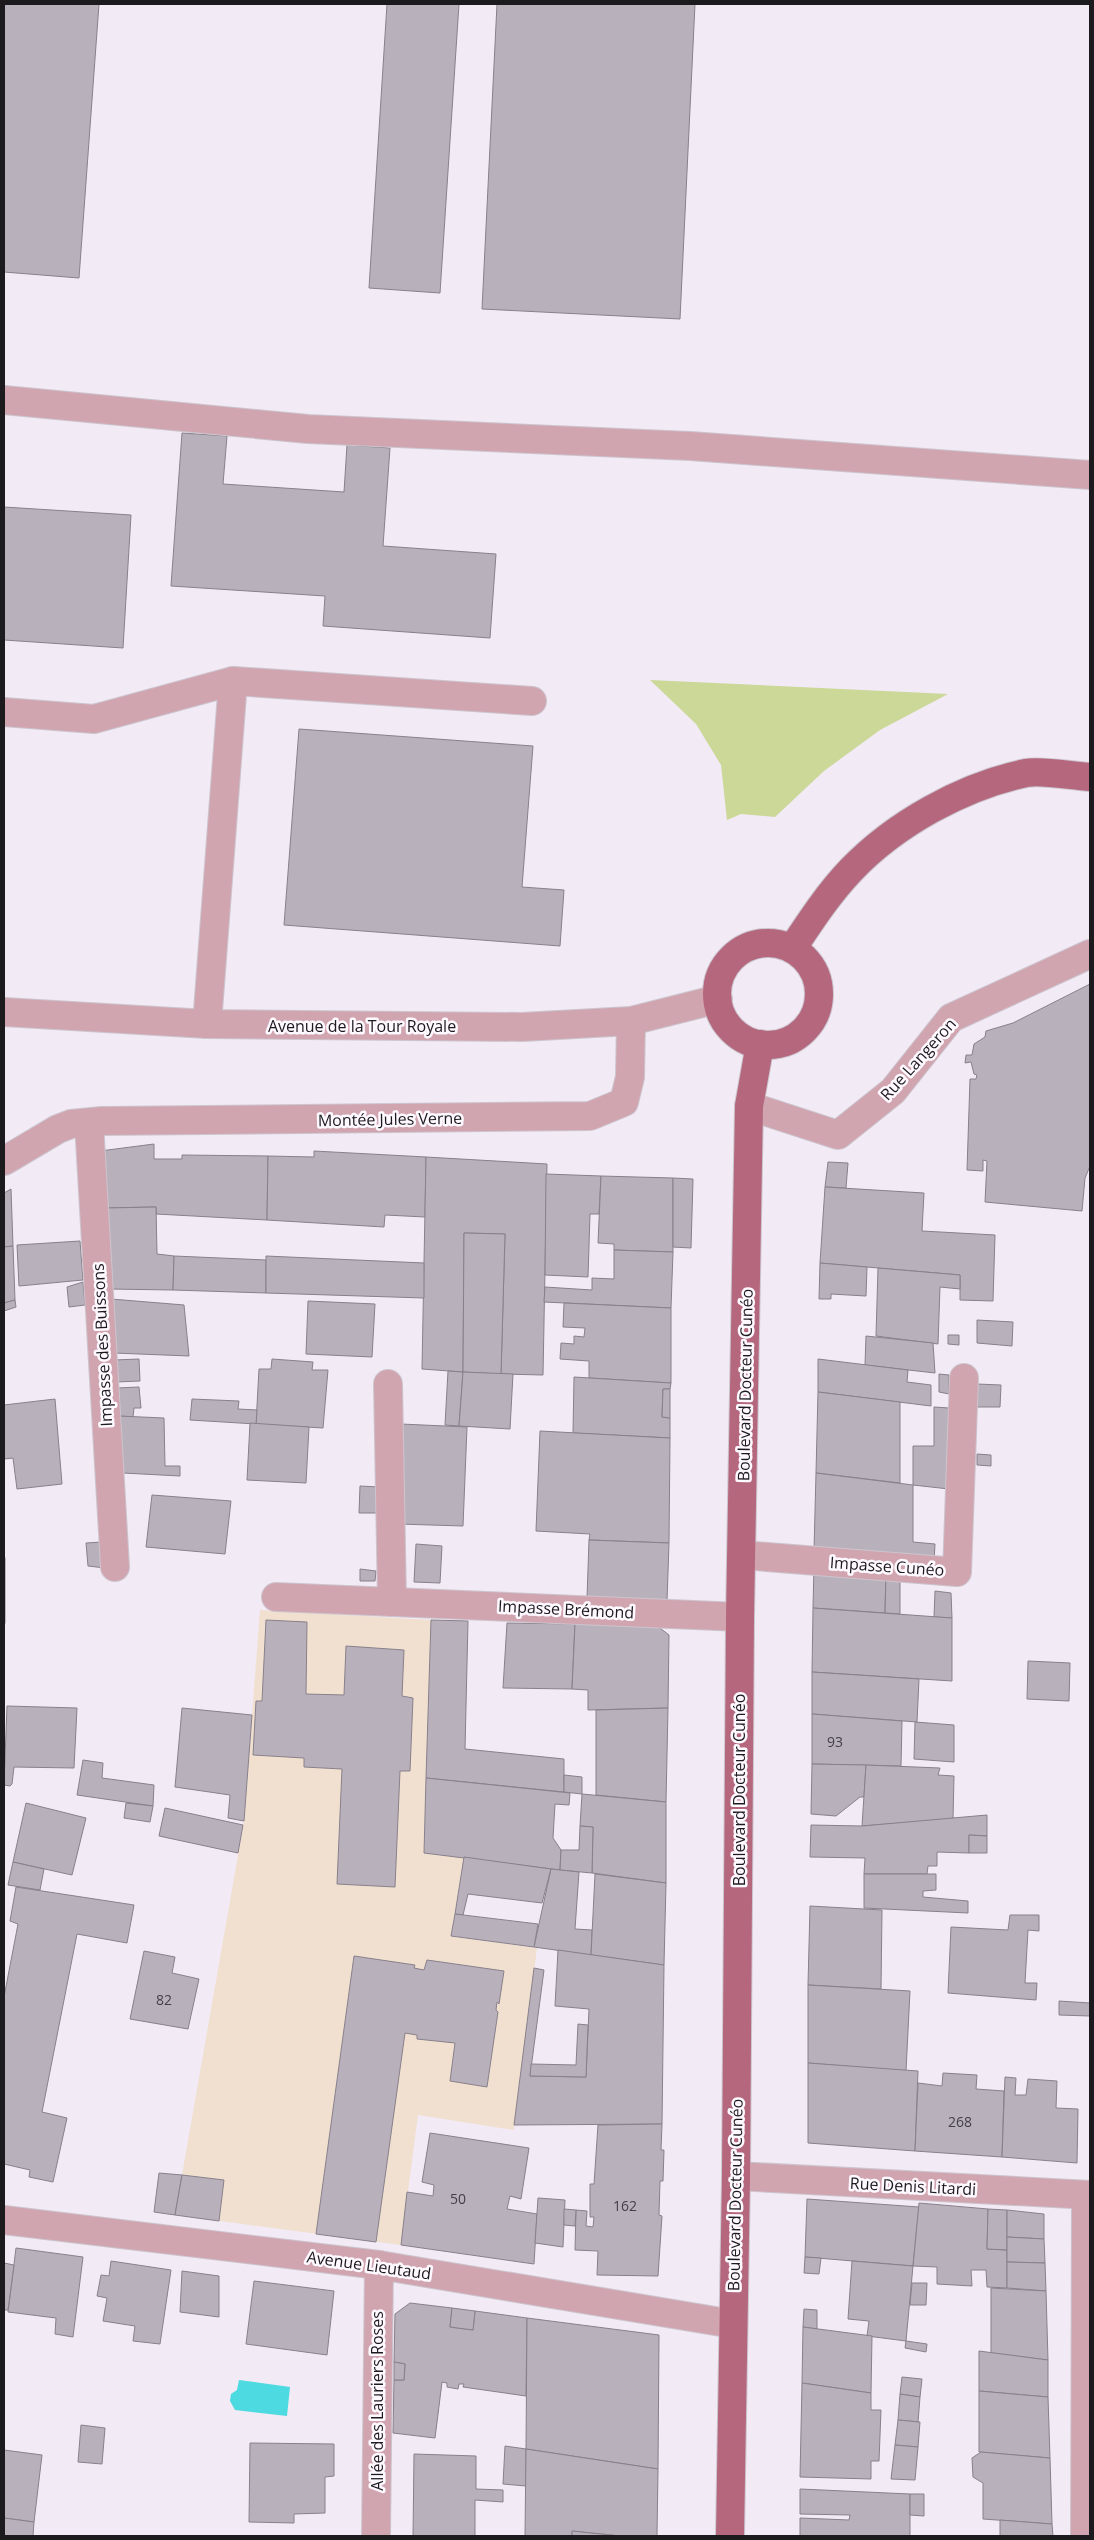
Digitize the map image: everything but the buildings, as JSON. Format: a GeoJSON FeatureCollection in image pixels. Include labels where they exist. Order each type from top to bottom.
{"type":"FeatureCollection","features":[{"type":"Feature","properties":{"kind":"main road"},"geometry":{"type":"LineString","coordinates":[[792,949],[820,907],[851,869],[906,823],[976,788],[1027,773],[1090,778]]}},
{"type":"Feature","properties":{"kind":"main road"},"geometry":{"type":"LineString","coordinates":[[766,943],[792,949],[803,956],[817,979],[818,1007],[812,1021],[802,1033],[789,1041],[775,1045],[747,1041],[727,1024],[720,1012],[718,999],[719,981],[727,964],[740,952],[766,943]]}},
{"type":"Feature","properties":{"kind":"main road","name":"Boulevard Docteur Cunéo"},"geometry":{"type":"LineString","coordinates":[[730,2536],[736,2176],[740,1617],[749,1106],[760,1044]]}},
{"type":"Feature","properties":{"kind":"street"},"geometry":{"type":"LineString","coordinates":[[4,400],[308,429],[690,446],[1090,475]]}},
{"type":"Feature","properties":{"kind":"street"},"geometry":{"type":"LineString","coordinates":[[207,1024],[233,681]]}},
{"type":"Feature","properties":{"kind":"street"},"geometry":{"type":"LineString","coordinates":[[4,712],[94,719],[233,681],[532,700]]}},
{"type":"Feature","properties":{"kind":"street","name":"Rue Langeron"},"geometry":{"type":"LineString","coordinates":[[749,1106],[838,1136],[893,1091],[951,1018],[1090,954]]}},
{"type":"Feature","properties":{"kind":"street","name":"Avenue de la Tour Royale"},"geometry":{"type":"LineString","coordinates":[[4,1012],[207,1024],[522,1027],[631,1021],[718,999]]}},
{"type":"Feature","properties":{"kind":"street","name":"Montée Jules Verne"},"geometry":{"type":"LineString","coordinates":[[80,1124],[590,1116],[624,1102],[630,1077],[631,1021]]}},
{"type":"Feature","properties":{"kind":"street"},"geometry":{"type":"LineString","coordinates":[[4,1161],[58,1129],[80,1124]]}},
{"type":"Feature","properties":{"kind":"street","name":"Impasse des Buissons"},"geometry":{"type":"LineString","coordinates":[[80,1124],[116,1567]]}},
{"type":"Feature","properties":{"kind":"street","name":"Impasse Cunéo"},"geometry":{"type":"LineString","coordinates":[[742,1555],[957,1572],[964,1378]]}},
{"type":"Feature","properties":{"kind":"street"},"geometry":{"type":"LineString","coordinates":[[388,1384],[392,1602]]}},
{"type":"Feature","properties":{"kind":"street","name":"Impasse Brémond"},"geometry":{"type":"LineString","coordinates":[[276,1596],[740,1617]]}},
{"type":"Feature","properties":{"kind":"street","name":"Rue Denis Litardi"},"geometry":{"type":"LineString","coordinates":[[736,2176],[1088,2195]]}},
{"type":"Feature","properties":{"kind":"street"},"geometry":{"type":"LineString","coordinates":[[1085,2536],[1088,2195]]}},
{"type":"Feature","properties":{"kind":"street","name":"Avenue Lieutaud"},"geometry":{"type":"LineString","coordinates":[[4,2220],[379,2265],[733,2324]]}},
{"type":"Feature","properties":{"kind":"street","name":"Allée des Lauriers Roses"},"geometry":{"type":"LineString","coordinates":[[376,2536],[379,2265]]}},
{"type":"Feature","properties":{"kind":"shaded area"},"geometry":{"type":"Polygon","coordinates":[[[260,1610],[431,1620],[424,1852],[464,1857],[451,1936],[537,1948],[514,2130],[418,2115],[401,2245],[175,2215],[244,1821],[260,1610]]]}},
{"type":"Feature","properties":{"kind":"green space"},"geometry":{"type":"Polygon","coordinates":[[[650,680],[948,694],[880,730],[824,771],[775,817],[741,814],[727,820],[721,765],[696,724],[650,680]]]}},
{"type":"Feature","properties":{"kind":"water"},"geometry":{"type":"Polygon","coordinates":[[[239,2380],[290,2387],[287,2416],[235,2410],[230,2401],[231,2394],[237,2390],[239,2380]]]}}]}
